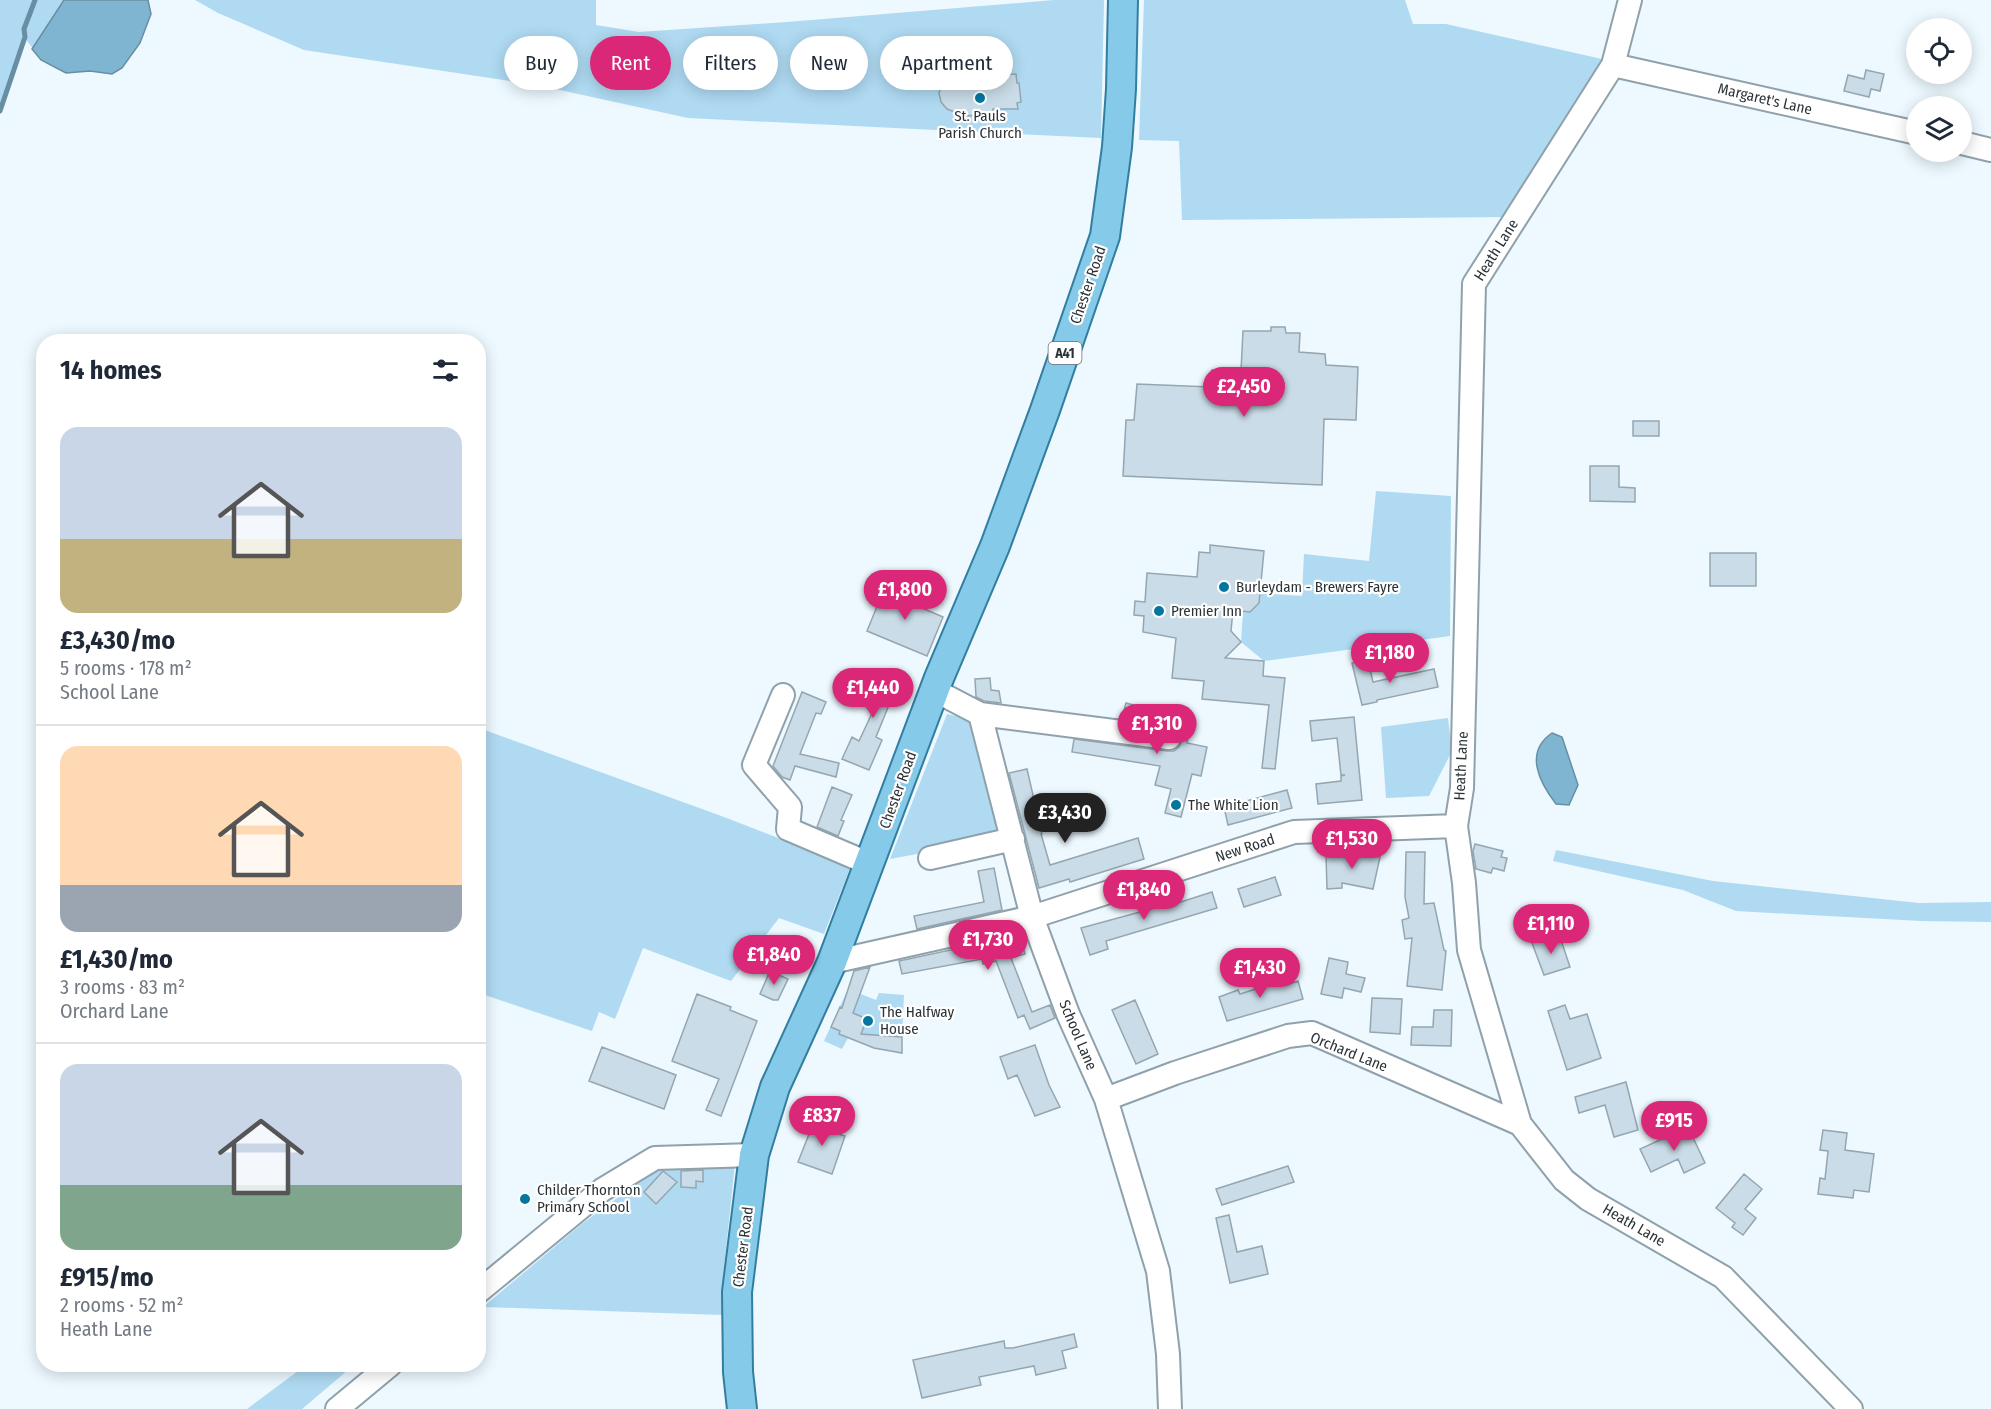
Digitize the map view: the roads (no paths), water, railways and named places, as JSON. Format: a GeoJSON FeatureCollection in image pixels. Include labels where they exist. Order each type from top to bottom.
{"type":"FeatureCollection","features":[{"type":"Feature","properties":{"kind":"main road","name":"Chester Road"},"geometry":{"type":"LineString","coordinates":[[742,1409],[738,1372],[737,1292],[754,1155],[775,1087],[832,962],[934,690],[999,536],[1105,236],[1117,147],[1123,0]]}},
{"type":"Feature","properties":{"kind":"street","name":"Heath Lane"},"geometry":{"type":"LineString","coordinates":[[1630,0],[1613,65],[1474,284],[1462,789],[1456,826],[1464,883],[1468,950],[1520,1124],[1564,1180],[1588,1199],[1723,1277],[1851,1409]]}},
{"type":"Feature","properties":{"kind":"street","name":"Margaret's Lane"},"geometry":{"type":"LineString","coordinates":[[1613,65],[1906,131]]}},
{"type":"Feature","properties":{"kind":"street"},"geometry":{"type":"LineString","coordinates":[[1972,145],[1991,150]]}},
{"type":"Feature","properties":{"kind":"street"},"geometry":{"type":"LineString","coordinates":[[934,690],[980,714],[1169,738]]}},
{"type":"Feature","properties":{"kind":"street"},"geometry":{"type":"LineString","coordinates":[[783,696],[754,765],[790,807],[788,829],[870,864]]}},
{"type":"Feature","properties":{"kind":"street","name":"School Lane"},"geometry":{"type":"LineString","coordinates":[[980,714],[1032,917],[1068,1014],[1106,1099],[1158,1271],[1168,1354],[1170,1409]]}},
{"type":"Feature","properties":{"kind":"street","name":"New Road"},"geometry":{"type":"LineString","coordinates":[[832,962],[1032,917],[1294,832],[1456,826]]}},
{"type":"Feature","properties":{"kind":"street"},"geometry":{"type":"LineString","coordinates":[[930,858],[1013,839]]}},
{"type":"Feature","properties":{"kind":"street","name":"Orchard Lane"},"geometry":{"type":"LineString","coordinates":[[1106,1099],[1265,1043],[1288,1036],[1311,1034],[1520,1124]]}},
{"type":"Feature","properties":{"kind":"street"},"geometry":{"type":"LineString","coordinates":[[486,1285],[602,1190],[655,1158],[754,1155]]}},
{"type":"Feature","properties":{"kind":"street"},"geometry":{"type":"LineString","coordinates":[[338,1409],[382,1372]]}},
{"type":"Feature","properties":{"kind":"waterway"},"geometry":{"type":"LineString","coordinates":[[0,111],[35,0]]}},
{"type":"Feature","properties":{"kind":"place","name":"St. Pauls Parish Church"},"geometry":{"type":"Point","coordinates":[980,98]}},
{"type":"Feature","properties":{"kind":"place","name":"Burleydam - Brewers Fayre"},"geometry":{"type":"Point","coordinates":[1224,587]}},
{"type":"Feature","properties":{"kind":"place","name":"Premier Inn"},"geometry":{"type":"Point","coordinates":[1159,611]}},
{"type":"Feature","properties":{"kind":"place","name":"The White Lion"},"geometry":{"type":"Point","coordinates":[1176,805]}},
{"type":"Feature","properties":{"kind":"place","name":"The Halfway House"},"geometry":{"type":"Point","coordinates":[868,1021]}},
{"type":"Feature","properties":{"kind":"place","name":"Childer Thornton Primary School"},"geometry":{"type":"Point","coordinates":[525,1199]}}]}
